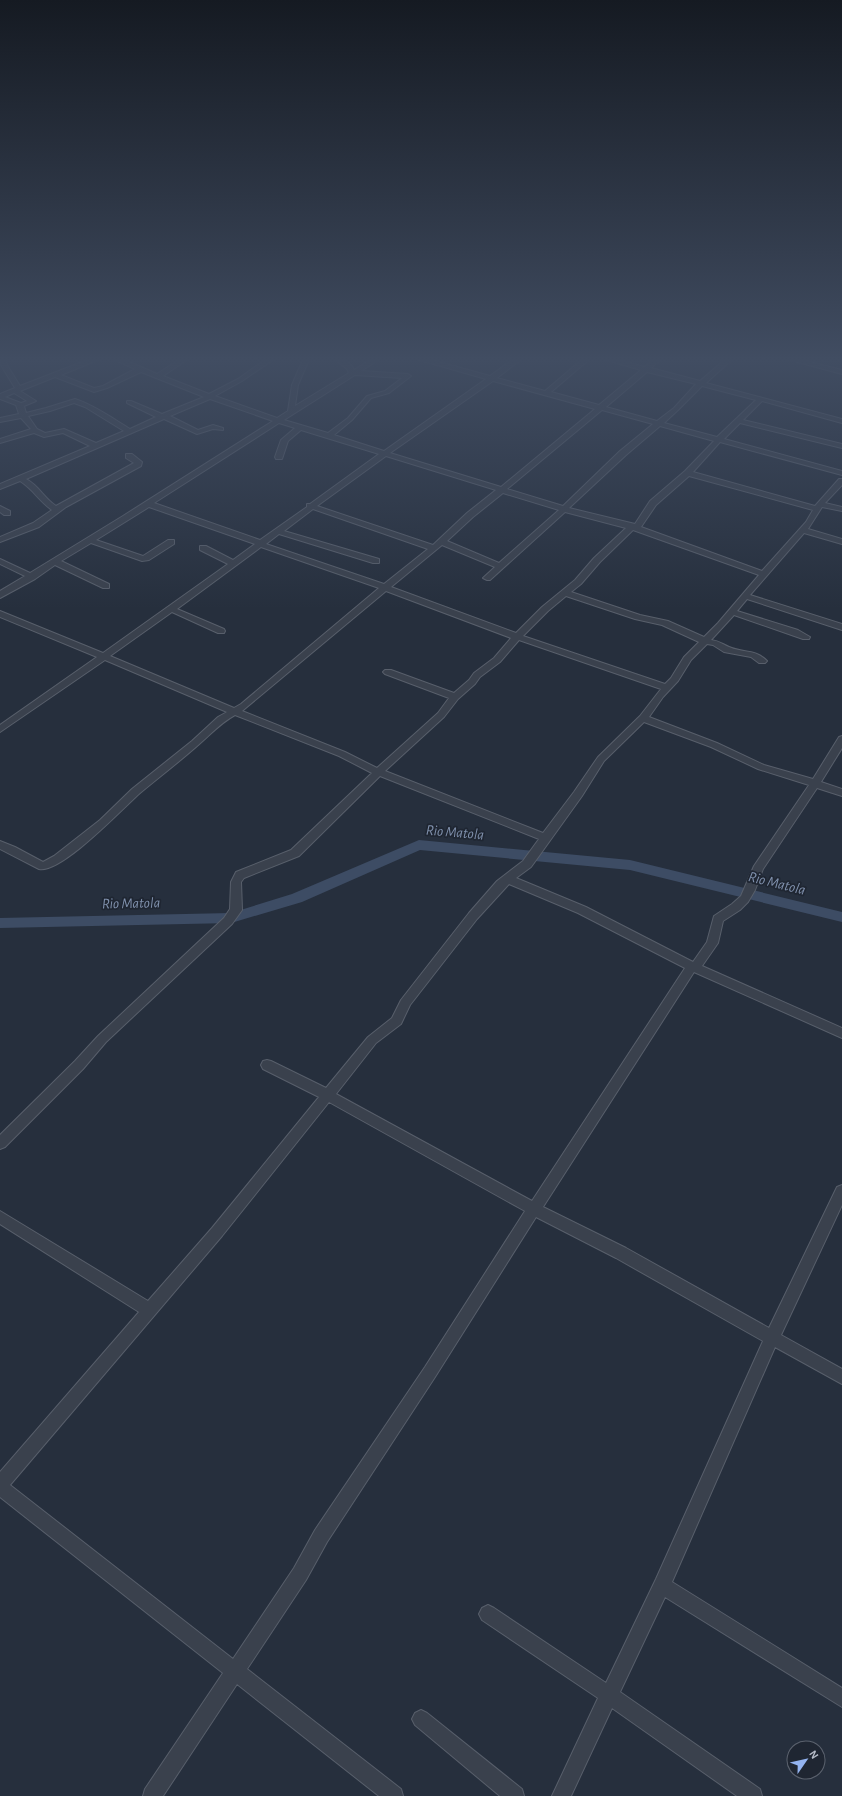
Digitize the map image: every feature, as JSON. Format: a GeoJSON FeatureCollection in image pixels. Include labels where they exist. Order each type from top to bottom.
{"type":"FeatureCollection","features":[{"type":"Feature","properties":{"kind":"street"},"geometry":{"type":"LineString","coordinates":[[85,441],[96,446]]}},
{"type":"Feature","properties":{"kind":"street"},"geometry":{"type":"LineString","coordinates":[[0,487],[107,441]]}},
{"type":"Feature","properties":{"kind":"street"},"geometry":{"type":"LineString","coordinates":[[0,595],[56,562],[245,441]]}},
{"type":"Feature","properties":{"kind":"street"},"geometry":{"type":"LineString","coordinates":[[279,457],[285,441]]}},
{"type":"Feature","properties":{"kind":"street"},"geometry":{"type":"LineString","coordinates":[[345,441],[586,516],[629,527],[764,574]]}},
{"type":"Feature","properties":{"kind":"street"},"geometry":{"type":"LineString","coordinates":[[0,729],[170,609],[402,441]]}},
{"type":"Feature","properties":{"kind":"street"},"geometry":{"type":"LineString","coordinates":[[0,845],[10,848],[40,865],[51,863],[104,822],[136,791],[195,744],[221,719],[256,696],[561,441]]}},
{"type":"Feature","properties":{"kind":"street"},"geometry":{"type":"LineString","coordinates":[[487,578],[539,533],[563,509],[638,441]]}},
{"type":"Feature","properties":{"kind":"street"},"geometry":{"type":"LineString","coordinates":[[0,1143],[74,1070],[102,1039],[228,921],[236,910],[236,882],[240,875],[295,853],[378,772],[441,715],[455,697],[472,682],[477,675],[497,660],[545,609],[578,582],[629,527],[653,503],[688,473],[718,441]]}},
{"type":"Feature","properties":{"kind":"street"},"geometry":{"type":"LineString","coordinates":[[722,441],[842,473]]}},
{"type":"Feature","properties":{"kind":"street"},"geometry":{"type":"LineString","coordinates":[[821,441],[842,446]]}},
{"type":"Feature","properties":{"kind":"street"},"geometry":{"type":"LineString","coordinates":[[0,540],[36,525],[63,505],[138,464],[138,462],[130,456]]}},
{"type":"Feature","properties":{"kind":"street"},"geometry":{"type":"LineString","coordinates":[[688,473],[818,506],[842,509]]}},
{"type":"Feature","properties":{"kind":"street"},"geometry":{"type":"LineString","coordinates":[[5,478],[18,480],[32,485],[45,502],[56,510]]}},
{"type":"Feature","properties":{"kind":"street"},"geometry":{"type":"LineString","coordinates":[[394,1796],[0,1485],[217,1232],[372,1040],[397,1021],[405,1003],[473,916],[492,894],[527,864],[578,794],[601,759],[643,718],[675,679],[687,659],[732,612],[809,523],[818,506],[842,480]]}},
{"type":"Feature","properties":{"kind":"street"},"geometry":{"type":"LineString","coordinates":[[148,504],[492,626],[518,637],[667,688]]}},
{"type":"Feature","properties":{"kind":"street"},"geometry":{"type":"LineString","coordinates":[[310,506],[434,548]]}},
{"type":"Feature","properties":{"kind":"street"},"geometry":{"type":"LineString","coordinates":[[802,530],[842,542]]}},
{"type":"Feature","properties":{"kind":"street"},"geometry":{"type":"LineString","coordinates":[[278,531],[376,561]]}},
{"type":"Feature","properties":{"kind":"street"},"geometry":{"type":"LineString","coordinates":[[90,540],[142,559],[171,542]]}},
{"type":"Feature","properties":{"kind":"street"},"geometry":{"type":"LineString","coordinates":[[441,540],[500,567]]}},
{"type":"Feature","properties":{"kind":"street"},"geometry":{"type":"LineString","coordinates":[[203,548],[233,563]]}},
{"type":"Feature","properties":{"kind":"street"},"geometry":{"type":"LineString","coordinates":[[0,561],[32,577]]}},
{"type":"Feature","properties":{"kind":"street"},"geometry":{"type":"LineString","coordinates":[[56,562],[106,586]]}},
{"type":"Feature","properties":{"kind":"street"},"geometry":{"type":"LineString","coordinates":[[565,593],[638,617],[665,623],[705,641],[716,643],[727,650],[754,655],[762,661]]}},
{"type":"Feature","properties":{"kind":"street"},"geometry":{"type":"LineString","coordinates":[[745,596],[842,627]]}},
{"type":"Feature","properties":{"kind":"street"},"geometry":{"type":"LineString","coordinates":[[170,609],[221,631]]}},
{"type":"Feature","properties":{"kind":"street"},"geometry":{"type":"LineString","coordinates":[[732,612],[795,632],[806,637]]}},
{"type":"Feature","properties":{"kind":"street"},"geometry":{"type":"LineString","coordinates":[[0,614],[342,754],[378,772],[545,838]]}},
{"type":"Feature","properties":{"kind":"street"},"geometry":{"type":"LineString","coordinates":[[388,672],[455,697]]}},
{"type":"Feature","properties":{"kind":"street"},"geometry":{"type":"LineString","coordinates":[[643,718],[714,745],[760,767],[801,778],[813,784],[842,793]]}},
{"type":"Feature","properties":{"kind":"street"},"geometry":{"type":"LineString","coordinates":[[152,1796],[300,1574],[321,1536],[430,1372],[534,1208],[694,967],[712,943],[718,919],[736,907],[746,897],[752,888],[758,869],[813,784],[830,762],[842,740]]}},
{"type":"Feature","properties":{"kind":"street"},"geometry":{"type":"LineString","coordinates":[[508,879],[582,910],[694,967],[842,1032]]}},
{"type":"Feature","properties":{"kind":"street"},"geometry":{"type":"LineString","coordinates":[[267,1065],[327,1095],[534,1208],[621,1253],[842,1377]]}},
{"type":"Feature","properties":{"kind":"street"},"geometry":{"type":"LineString","coordinates":[[561,1796],[662,1585],[772,1338],[842,1191]]}},
{"type":"Feature","properties":{"kind":"street"},"geometry":{"type":"LineString","coordinates":[[0,1218],[149,1310]]}},
{"type":"Feature","properties":{"kind":"street"},"geometry":{"type":"LineString","coordinates":[[662,1585],[842,1698]]}},
{"type":"Feature","properties":{"kind":"street"},"geometry":{"type":"LineString","coordinates":[[488,1614],[609,1695],[753,1796]]}},
{"type":"Feature","properties":{"kind":"street"},"geometry":{"type":"LineString","coordinates":[[421,1719],[515,1796]]}},
{"type":"Feature","properties":{"kind":"waterway","name":"Rio Matola"},"geometry":{"type":"LineString","coordinates":[[0,923],[231,918],[297,898],[419,845],[630,865],[842,917]]}}]}
